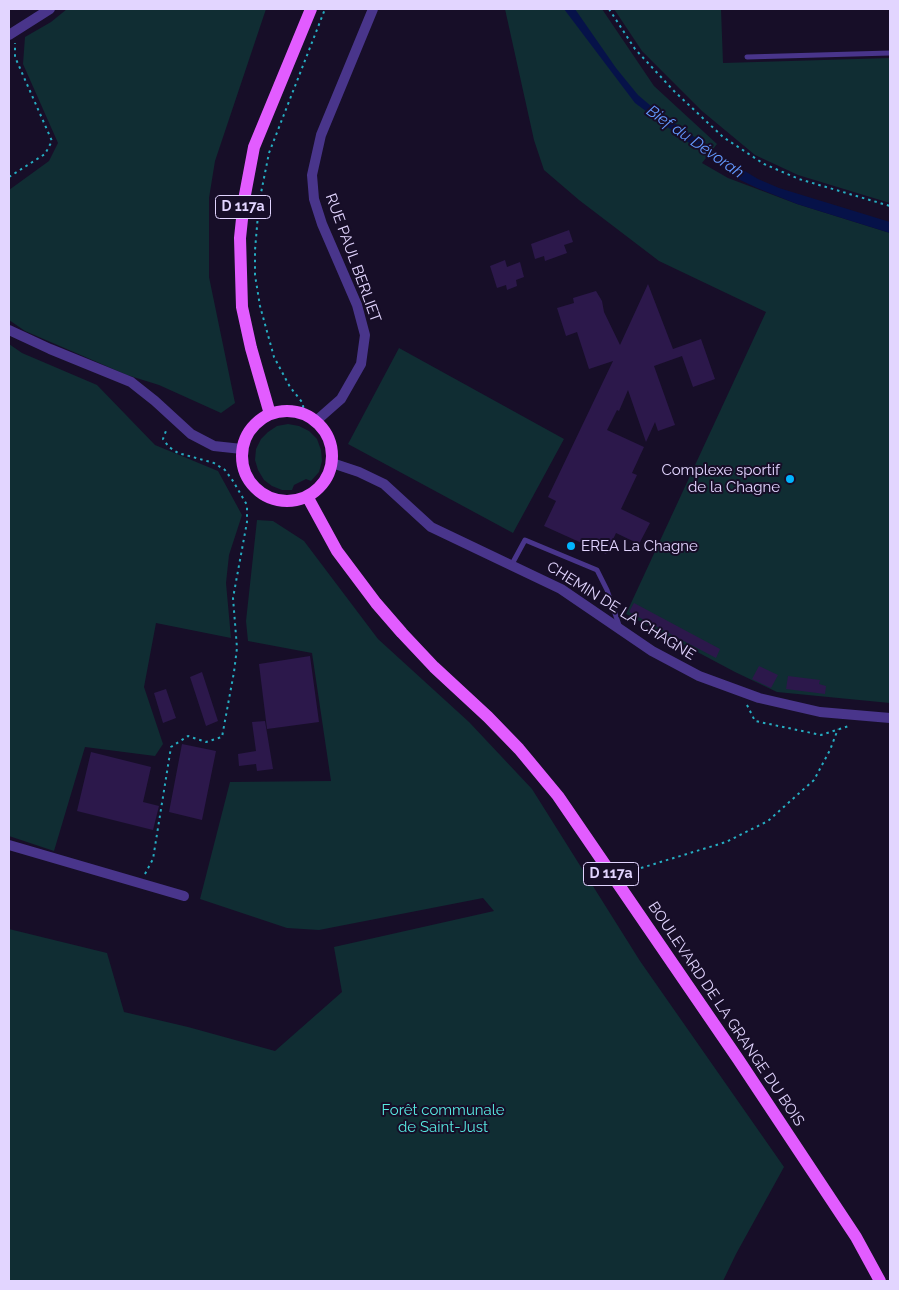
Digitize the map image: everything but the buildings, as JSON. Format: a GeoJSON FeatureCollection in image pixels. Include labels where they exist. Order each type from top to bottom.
{"type":"FeatureCollection","features":[{"type":"Feature","properties":{"kind":"main road","name":"D 117a"},"geometry":{"type":"LineString","coordinates":[[270,414],[251,348],[242,306],[240,238],[244,200],[254,147],[310,9]]}},
{"type":"Feature","properties":{"kind":"main road"},"geometry":{"type":"LineString","coordinates":[[293,410],[311,417],[326,432],[332,447],[332,463],[324,483],[307,496],[292,501],[275,500],[256,489],[244,471],[242,460],[245,438],[251,428],[270,414],[281,411],[293,410]]}},
{"type":"Feature","properties":{"kind":"main road","name":"BOULEVARD DE LA GRANGE DU BOIS"},"geometry":{"type":"LineString","coordinates":[[307,496],[337,550],[376,604],[434,667],[488,716],[558,796],[744,1067],[856,1237],[880,1281]]}},
{"type":"Feature","properties":{"kind":"street"},"geometry":{"type":"LineString","coordinates":[[12,34],[50,9]]}},
{"type":"Feature","properties":{"kind":"street","name":"RUE PAUL BERLIET"},"geometry":{"type":"LineString","coordinates":[[311,417],[340,399],[362,364],[365,336],[357,305],[322,224],[314,199],[312,175],[321,135],[373,9]]}},
{"type":"Feature","properties":{"kind":"street"},"geometry":{"type":"LineString","coordinates":[[9,330],[50,350],[131,382],[191,434],[214,446],[242,449]]}},
{"type":"Feature","properties":{"kind":"street","name":"CHEMIN DE LA CHAGNE"},"geometry":{"type":"LineString","coordinates":[[332,463],[359,472],[384,484],[430,527],[561,588],[652,651],[699,676],[759,698],[820,712],[890,718]]}},
{"type":"Feature","properties":{"kind":"street"},"geometry":{"type":"LineString","coordinates":[[9,845],[184,896]]}},
{"type":"Feature","properties":{"kind":"lane"},"geometry":{"type":"LineString","coordinates":[[747,57],[890,53]]}},
{"type":"Feature","properties":{"kind":"lane"},"geometry":{"type":"LineString","coordinates":[[512,564],[525,540],[597,570],[607,590],[620,629]]}},
{"type":"Feature","properties":{"kind":"path"},"geometry":{"type":"LineString","coordinates":[[311,417],[290,387],[274,357],[260,306],[255,250],[259,203],[269,152],[326,9]]}},
{"type":"Feature","properties":{"kind":"path"},"geometry":{"type":"LineString","coordinates":[[608,9],[635,49],[674,91],[723,137],[764,164],[799,178],[890,206]]}},
{"type":"Feature","properties":{"kind":"path"},"geometry":{"type":"LineString","coordinates":[[9,177],[45,154],[52,141],[15,57],[12,34]]}},
{"type":"Feature","properties":{"kind":"path"},"geometry":{"type":"LineString","coordinates":[[140,882],[153,859],[171,747],[188,736],[206,742],[222,737],[237,648],[233,598],[247,522],[247,505],[234,481],[225,470],[214,463],[178,452],[163,439],[171,416]]}},
{"type":"Feature","properties":{"kind":"path"},"geometry":{"type":"LineString","coordinates":[[741,691],[755,721],[821,735],[872,716]]}},
{"type":"Feature","properties":{"kind":"path"},"geometry":{"type":"LineString","coordinates":[[641,868],[726,842],[768,821],[814,780],[830,750],[838,729]]}},
{"type":"Feature","properties":{"kind":"green space"},"geometry":{"type":"Polygon","coordinates":[[[67,9],[266,9],[215,161],[209,198],[209,277],[235,403],[221,413],[159,385],[127,375],[25,331],[9,320],[9,190],[49,161],[58,143],[23,64],[25,37],[51,22],[67,9]]]}},
{"type":"Feature","properties":{"kind":"green space"},"geometry":{"type":"Polygon","coordinates":[[[505,9],[602,9],[654,86],[717,144],[702,163],[728,178],[797,204],[890,233],[890,703],[777,692],[735,672],[626,614],[766,312],[659,261],[579,200],[544,170],[534,140],[505,9]]]}},
{"type":"Feature","properties":{"kind":"green space"},"geometry":{"type":"Polygon","coordinates":[[[614,9],[721,9],[723,63],[890,58],[890,203],[798,175],[755,155],[702,111],[642,51],[614,9]]]}},
{"type":"Feature","properties":{"kind":"green space"},"geometry":{"type":"Polygon","coordinates":[[[9,344],[22,353],[97,385],[155,445],[218,471],[242,515],[229,555],[226,583],[231,638],[156,623],[144,687],[163,744],[155,756],[85,747],[54,851],[9,836],[9,344]]]}},
{"type":"Feature","properties":{"kind":"green space"},"geometry":{"type":"Polygon","coordinates":[[[399,348],[564,439],[513,533],[348,444],[399,348]]]}},
{"type":"Feature","properties":{"kind":"green space"},"geometry":{"type":"Polygon","coordinates":[[[288,424],[299,426],[309,431],[317,439],[322,461],[319,472],[311,481],[306,479],[294,485],[292,490],[282,490],[264,480],[255,460],[256,449],[261,439],[268,432],[277,426],[288,424]]]}},
{"type":"Feature","properties":{"kind":"green space","name":"Forêt communale de Saint-Just"},"geometry":{"type":"Polygon","coordinates":[[[257,520],[273,521],[304,541],[378,639],[469,722],[532,789],[640,961],[784,1167],[723,1281],[9,1281],[9,929],[107,953],[124,1012],[275,1051],[342,992],[334,947],[494,911],[483,898],[319,930],[287,928],[200,899],[230,782],[331,781],[312,653],[248,641],[246,621],[257,520]]]}},
{"type":"Feature","properties":{"kind":"water","name":"Bief du Dévorah"},"geometry":{"type":"Polygon","coordinates":[[[564,9],[575,9],[616,68],[638,95],[728,161],[758,179],[779,188],[890,222],[890,233],[797,204],[738,179],[635,103],[564,9]]]}},
{"type":"Feature","properties":{"kind":"place","name":"Complexe sportif de la Chagne"},"geometry":{"type":"Point","coordinates":[790,479]}},
{"type":"Feature","properties":{"kind":"place","name":"EREA La Chagne"},"geometry":{"type":"Point","coordinates":[571,546]}}]}
